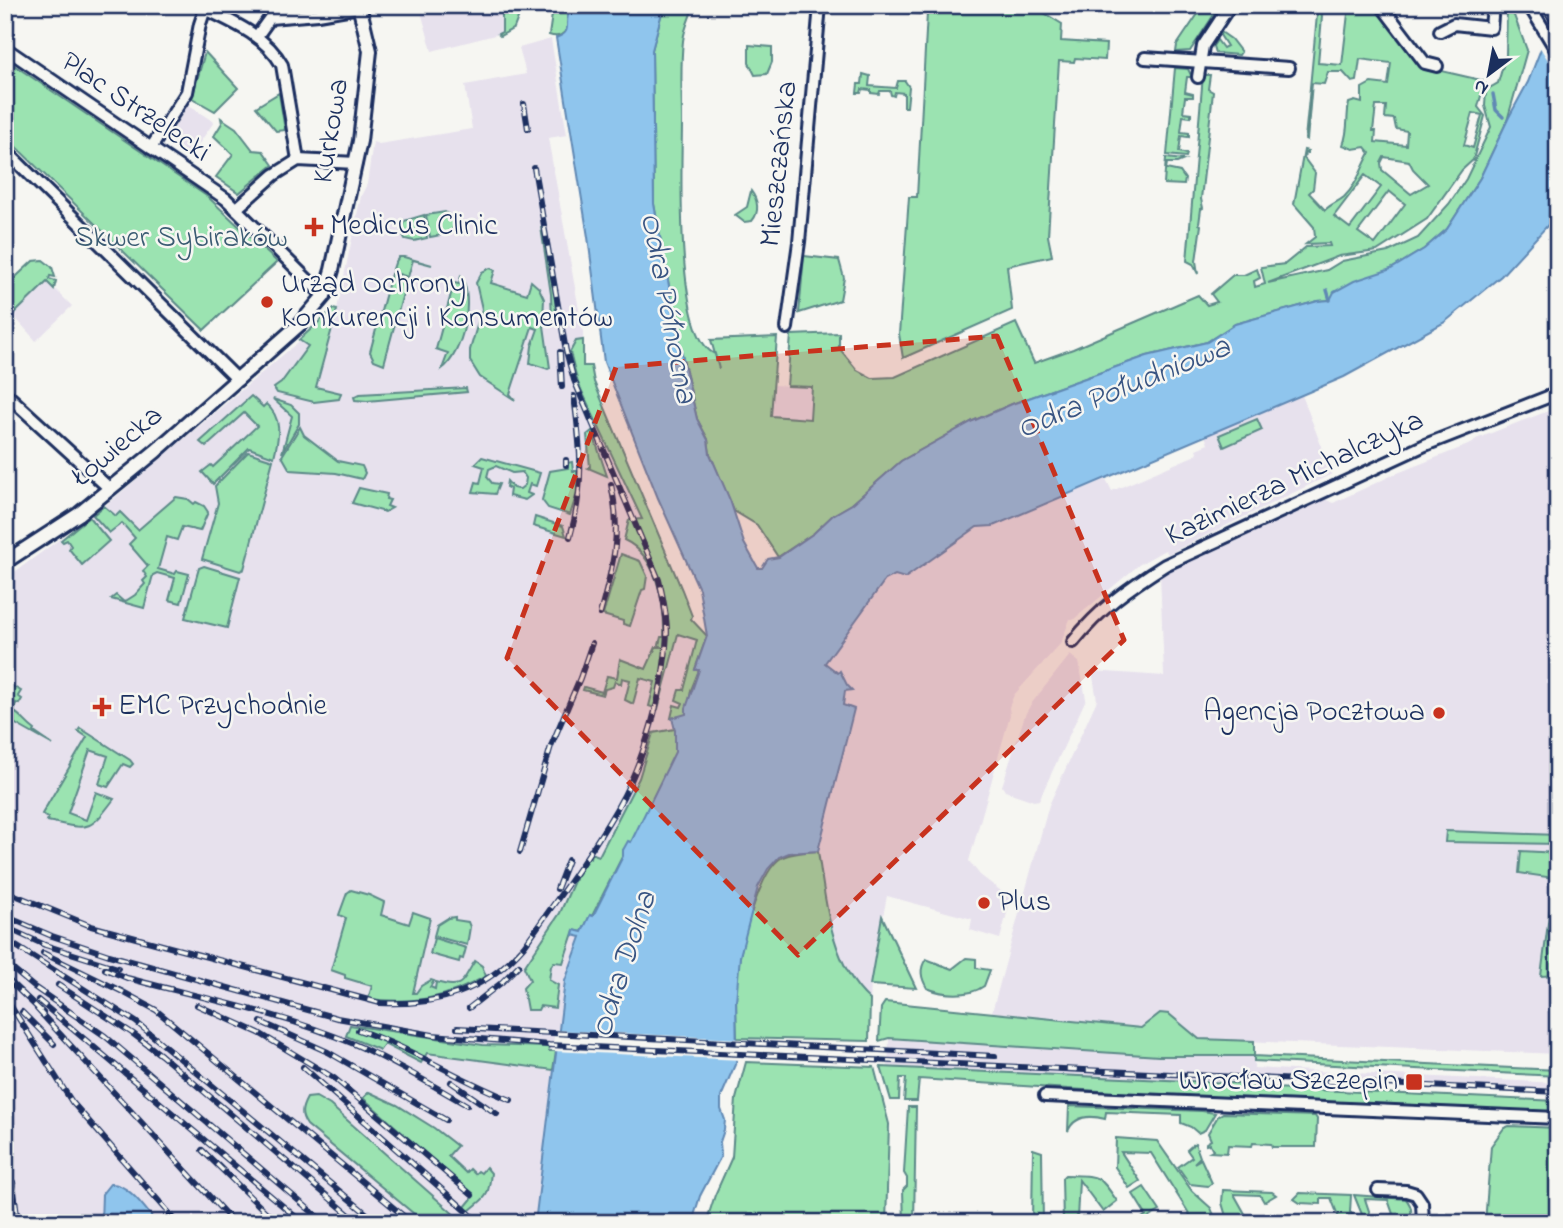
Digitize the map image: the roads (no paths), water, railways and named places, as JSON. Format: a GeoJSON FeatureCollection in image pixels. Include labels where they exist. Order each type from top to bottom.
{"type":"FeatureCollection","features":[{"type":"Feature","properties":{"kind":"main road","name":"Kurkowa"},"geometry":{"type":"LineString","coordinates":[[258,362],[300,324],[324,296],[329,285],[356,163],[370,51],[359,6]]}},
{"type":"Feature","properties":{"kind":"main road","name":"Łowiecka"},"geometry":{"type":"LineString","coordinates":[[5,562],[79,514],[258,362]]}},
{"type":"Feature","properties":{"kind":"street","name":"Mieszczańska"},"geometry":{"type":"LineString","coordinates":[[787,328],[800,228],[820,5]]}},
{"type":"Feature","properties":{"kind":"street"},"geometry":{"type":"LineString","coordinates":[[899,5],[926,5]]}},
{"type":"Feature","properties":{"kind":"street"},"geometry":{"type":"LineString","coordinates":[[1198,77],[1203,46],[1230,5]]}},
{"type":"Feature","properties":{"kind":"street"},"geometry":{"type":"LineString","coordinates":[[1381,5],[1425,63],[1437,66]]}},
{"type":"Feature","properties":{"kind":"street"},"geometry":{"type":"LineString","coordinates":[[1440,31],[1454,24],[1491,28],[1493,5]]}},
{"type":"Feature","properties":{"kind":"street"},"geometry":{"type":"LineString","coordinates":[[1529,5],[1558,54]]}},
{"type":"Feature","properties":{"kind":"street"},"geometry":{"type":"LineString","coordinates":[[257,36],[270,18],[318,14],[359,6]]}},
{"type":"Feature","properties":{"kind":"street"},"geometry":{"type":"LineString","coordinates":[[151,148],[187,92],[201,7],[257,36],[282,65],[298,160]]}},
{"type":"Feature","properties":{"kind":"street","name":"Plac Strzelecki"},"geometry":{"type":"LineString","coordinates":[[5,48],[223,197],[324,296]]}},
{"type":"Feature","properties":{"kind":"street"},"geometry":{"type":"LineString","coordinates":[[1145,58],[1289,68]]}},
{"type":"Feature","properties":{"kind":"street"},"geometry":{"type":"LineString","coordinates":[[5,150],[238,380]]}},
{"type":"Feature","properties":{"kind":"street"},"geometry":{"type":"LineString","coordinates":[[236,209],[274,175],[298,160],[356,163]]}},
{"type":"Feature","properties":{"kind":"street"},"geometry":{"type":"LineString","coordinates":[[5,393],[109,488]]}},
{"type":"Feature","properties":{"kind":"street","name":"Kazimierza Michalczyka"},"geometry":{"type":"LineString","coordinates":[[1073,642],[1091,619],[1136,583],[1165,565],[1425,445],[1558,393]]}},
{"type":"Feature","properties":{"kind":"street"},"geometry":{"type":"LineString","coordinates":[[1045,1096],[1558,1118]]}},
{"type":"Feature","properties":{"kind":"street"},"geometry":{"type":"LineString","coordinates":[[1378,1190],[1416,1194],[1422,1203],[1423,1223]]}},
{"type":"Feature","properties":{"kind":"water"},"geometry":{"type":"Polygon","coordinates":[[[573,5],[664,5],[652,50],[654,204],[680,346],[697,419],[708,440],[710,454],[730,500],[744,543],[758,568],[762,568],[768,559],[779,557],[814,533],[833,515],[852,504],[901,461],[973,421],[1012,404],[1147,356],[1207,342],[1235,324],[1330,300],[1334,292],[1354,281],[1391,269],[1424,249],[1447,229],[1480,178],[1528,82],[1558,5],[1558,210],[1548,225],[1501,276],[1445,322],[1344,377],[993,526],[977,527],[905,578],[895,575],[885,580],[825,663],[838,673],[840,671],[852,690],[845,691],[843,705],[854,709],[818,851],[789,853],[779,857],[768,869],[758,887],[740,956],[736,1001],[737,1060],[721,1097],[725,1120],[720,1142],[721,1156],[700,1196],[692,1223],[535,1223],[565,981],[581,937],[573,935],[574,930],[582,932],[590,915],[593,916],[623,856],[623,850],[628,841],[631,842],[675,752],[672,718],[686,714],[699,670],[695,670],[707,636],[699,589],[658,498],[604,362],[588,237],[556,38],[566,31],[568,15],[573,5]]]}},
{"type":"Feature","properties":{"kind":"water"},"geometry":{"type":"Polygon","coordinates":[[[110,1184],[130,1192],[157,1223],[101,1223],[102,1194],[110,1184]]]}},
{"type":"Feature","properties":{"kind":"waterway"},"geometry":{"type":"LineString","coordinates":[[1493,94],[1496,110],[1503,117]]}},
{"type":"Feature","properties":{"kind":"waterway"},"geometry":{"type":"LineString","coordinates":[[1327,290],[1330,300]]}},
{"type":"Feature","properties":{"kind":"tram line"},"geometry":{"type":"LineString","coordinates":[[1540,5],[1558,34]]}},
{"type":"Feature","properties":{"kind":"railway"},"geometry":{"type":"LineString","coordinates":[[524,104],[528,129]]}},
{"type":"Feature","properties":{"kind":"railway"},"geometry":{"type":"LineString","coordinates":[[5,891],[91,926],[380,1003],[422,1002],[460,993],[493,974],[524,946],[596,843],[627,789],[645,746],[658,700],[667,633],[659,580],[574,380],[566,351],[534,168]]}},
{"type":"Feature","properties":{"kind":"railway"},"geometry":{"type":"LineString","coordinates":[[560,352],[562,387]]}},
{"type":"Feature","properties":{"kind":"railway"},"geometry":{"type":"LineString","coordinates":[[570,537],[580,483],[574,396]]}},
{"type":"Feature","properties":{"kind":"railway"},"geometry":{"type":"LineString","coordinates":[[566,460],[566,465]]}},
{"type":"Feature","properties":{"kind":"railway"},"geometry":{"type":"LineString","coordinates":[[600,614],[609,581],[616,535],[611,484]]}},
{"type":"Feature","properties":{"kind":"railway"},"geometry":{"type":"LineString","coordinates":[[520,852],[551,746],[592,643]]}},
{"type":"Feature","properties":{"kind":"railway"},"geometry":{"type":"LineString","coordinates":[[557,889],[568,860]]}},
{"type":"Feature","properties":{"kind":"railway"},"geometry":{"type":"LineString","coordinates":[[5,916],[52,936],[109,955],[337,1018],[433,1035],[549,1045],[1558,1092]]}},
{"type":"Feature","properties":{"kind":"railway"},"geometry":{"type":"LineString","coordinates":[[5,927],[45,945],[118,968]]}},
{"type":"Feature","properties":{"kind":"railway"},"geometry":{"type":"LineString","coordinates":[[5,939],[136,1022],[378,1223]]}},
{"type":"Feature","properties":{"kind":"railway"},"geometry":{"type":"LineString","coordinates":[[43,953],[156,1010],[412,1223]]}},
{"type":"Feature","properties":{"kind":"railway"},"geometry":{"type":"LineString","coordinates":[[5,963],[34,987],[105,1036],[325,1223]]}},
{"type":"Feature","properties":{"kind":"railway"},"geometry":{"type":"LineString","coordinates":[[469,1008],[519,965]]}},
{"type":"Feature","properties":{"kind":"railway"},"geometry":{"type":"LineString","coordinates":[[105,969],[127,978],[270,1015],[327,1033],[383,1058],[467,1105]]}},
{"type":"Feature","properties":{"kind":"railway"},"geometry":{"type":"LineString","coordinates":[[5,977],[43,1013]]}},
{"type":"Feature","properties":{"kind":"railway"},"geometry":{"type":"LineString","coordinates":[[58,985],[161,1055],[359,1223]]}},
{"type":"Feature","properties":{"kind":"railway"},"geometry":{"type":"LineString","coordinates":[[5,997],[72,1102],[178,1223]]}},
{"type":"Feature","properties":{"kind":"railway"},"geometry":{"type":"LineString","coordinates":[[38,1000],[303,1223]]}},
{"type":"Feature","properties":{"kind":"railway"},"geometry":{"type":"LineString","coordinates":[[197,1005],[259,1033],[334,1078],[472,1195]]}},
{"type":"Feature","properties":{"kind":"railway"},"geometry":{"type":"LineString","coordinates":[[37,1009],[234,1223]]}},
{"type":"Feature","properties":{"kind":"railway"},"geometry":{"type":"LineString","coordinates":[[22,1012],[54,1044]]}},
{"type":"Feature","properties":{"kind":"railway"},"geometry":{"type":"LineString","coordinates":[[261,1022],[328,1052],[446,1120]]}},
{"type":"Feature","properties":{"kind":"railway"},"geometry":{"type":"LineString","coordinates":[[457,1028],[995,1056]]}},
{"type":"Feature","properties":{"kind":"railway"},"geometry":{"type":"LineString","coordinates":[[358,1030],[511,1100]]}},
{"type":"Feature","properties":{"kind":"railway"},"geometry":{"type":"LineString","coordinates":[[5,1056],[9,1091],[5,1196]]}},
{"type":"Feature","properties":{"kind":"railway"},"geometry":{"type":"LineString","coordinates":[[303,1067],[471,1215]]}},
{"type":"Feature","properties":{"kind":"railway"},"geometry":{"type":"LineString","coordinates":[[451,1082],[497,1114]]}},
{"type":"Feature","properties":{"kind":"railway"},"geometry":{"type":"LineString","coordinates":[[202,1150],[277,1223]]}},
{"type":"Feature","properties":{"kind":"railway"},"geometry":{"type":"LineString","coordinates":[[13,1182],[18,1223]]}},
{"type":"Feature","properties":{"kind":"place","name":"Medicus Clinic"},"geometry":{"type":"Point","coordinates":[314,227]}},
{"type":"Feature","properties":{"kind":"place","name":"Urząd Ochrony Konkurencji i Konsumentów"},"geometry":{"type":"Point","coordinates":[267,302]}},
{"type":"Feature","properties":{"kind":"place","name":"EMC Przychodnie"},"geometry":{"type":"Point","coordinates":[102,707]}},
{"type":"Feature","properties":{"kind":"place","name":"Agencja Pocztowa"},"geometry":{"type":"Point","coordinates":[1439,713]}},
{"type":"Feature","properties":{"kind":"place","name":"Plus"},"geometry":{"type":"Point","coordinates":[984,903]}},
{"type":"Feature","properties":{"kind":"place","name":"Wrocław Szczepin"},"geometry":{"type":"Point","coordinates":[1414,1082]}},
{"type":"Feature","properties":{"kind":"park label","name":"Skwer Sybiraków"},"geometry":{"type":"Point","coordinates":[181,239]}},
{"type":"Feature","properties":{"kind":"water label","name":"Odra Północna"},"geometry":{"type":"Point","coordinates":[667,308]}},
{"type":"Feature","properties":{"kind":"water label","name":"Odra Południowa"},"geometry":{"type":"Point","coordinates":[1124,389]}},
{"type":"Feature","properties":{"kind":"water label","name":"Odra Dolna"},"geometry":{"type":"Point","coordinates":[625,965]}}]}
